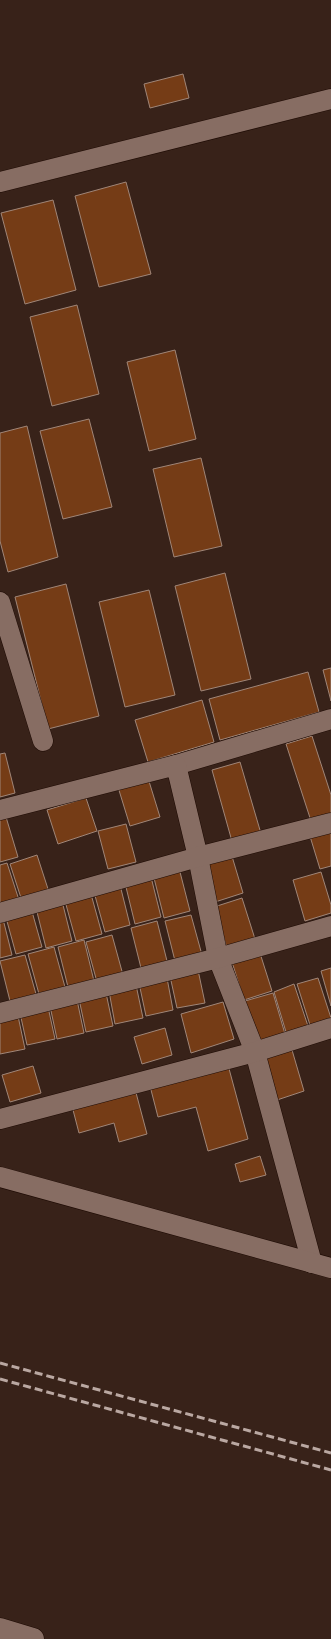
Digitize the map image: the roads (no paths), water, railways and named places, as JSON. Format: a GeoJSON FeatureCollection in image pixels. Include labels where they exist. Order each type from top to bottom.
{"type":"FeatureCollection","features":[{"type":"Feature","properties":{"kind":"street"},"geometry":{"type":"LineString","coordinates":[[0,182],[331,99]]}},
{"type":"Feature","properties":{"kind":"street"},"geometry":{"type":"LineString","coordinates":[[0,602],[43,741]]}},
{"type":"Feature","properties":{"kind":"street"},"geometry":{"type":"LineString","coordinates":[[0,810],[176,765],[331,719]]}},
{"type":"Feature","properties":{"kind":"street"},"geometry":{"type":"LineString","coordinates":[[176,765],[198,857],[218,958],[255,1052],[322,1265]]}},
{"type":"Feature","properties":{"kind":"street"},"geometry":{"type":"LineString","coordinates":[[0,913],[198,857],[331,823]]}},
{"type":"Feature","properties":{"kind":"street"},"geometry":{"type":"LineString","coordinates":[[0,1013],[218,958],[331,926]]}},
{"type":"Feature","properties":{"kind":"street"},"geometry":{"type":"LineString","coordinates":[[0,1119],[255,1052],[331,1028]]}},
{"type":"Feature","properties":{"kind":"street"},"geometry":{"type":"LineString","coordinates":[[0,1177],[322,1265]]}},
{"type":"Feature","properties":{"kind":"street"},"geometry":{"type":"LineString","coordinates":[[0,1629],[32,1639]]}},
{"type":"Feature","properties":{"kind":"railway"},"geometry":{"type":"LineString","coordinates":[[0,1363],[331,1453]]}},
{"type":"Feature","properties":{"kind":"railway"},"geometry":{"type":"LineString","coordinates":[[0,1379],[331,1470]]}}]}
